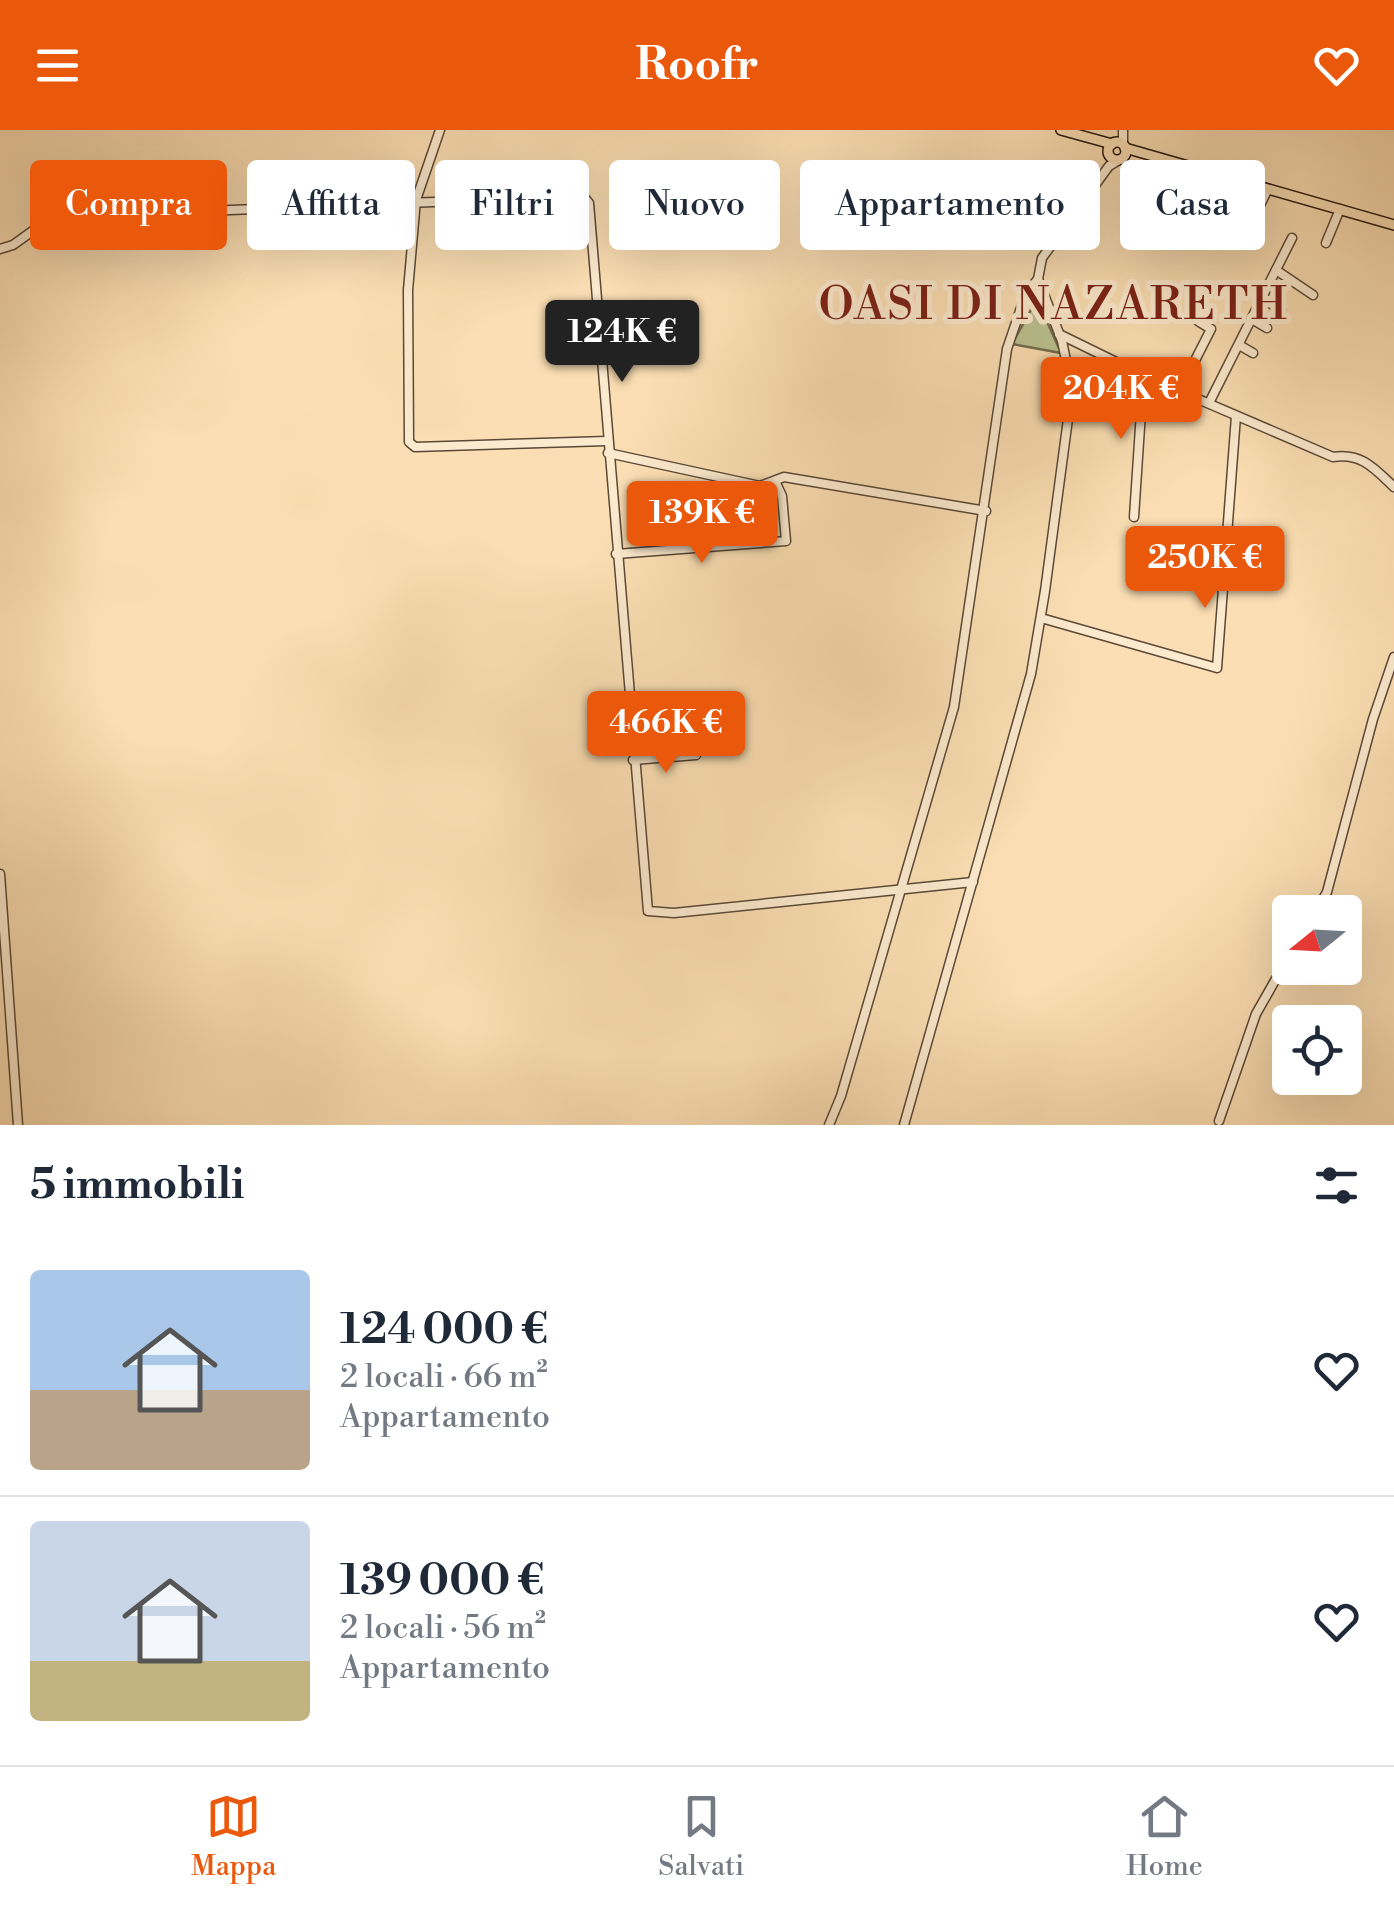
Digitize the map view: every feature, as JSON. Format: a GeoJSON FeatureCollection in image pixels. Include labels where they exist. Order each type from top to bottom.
{"type":"FeatureCollection","features":[{"type":"Feature","properties":{"kind":"main road"},"geometry":{"type":"LineString","coordinates":[[1061,130],[1394,225]]}},
{"type":"Feature","properties":{"kind":"street"},"geometry":{"type":"LineString","coordinates":[[440,130],[416,200],[408,290],[411,446],[607,441]]}},
{"type":"Feature","properties":{"kind":"street"},"geometry":{"type":"LineString","coordinates":[[829,1125],[842,1096],[954,707],[1007,349],[1026,293],[1038,279],[1042,258],[1118,149]]}},
{"type":"Feature","properties":{"kind":"street"},"geometry":{"type":"LineString","coordinates":[[1265,195],[1268,189]]}},
{"type":"Feature","properties":{"kind":"street"},"geometry":{"type":"LineString","coordinates":[[0,249],[13,245],[52,217],[576,194],[588,203],[645,904],[653,914],[839,894],[898,893],[973,882]]}},
{"type":"Feature","properties":{"kind":"street"},"geometry":{"type":"LineString","coordinates":[[1326,243],[1340,209]]}},
{"type":"Feature","properties":{"kind":"street"},"geometry":{"type":"LineString","coordinates":[[1209,403],[1292,238]]}},
{"type":"Feature","properties":{"kind":"street"},"geometry":{"type":"LineString","coordinates":[[1276,270],[1313,295]]}},
{"type":"Feature","properties":{"kind":"street"},"geometry":{"type":"LineString","coordinates":[[904,1125],[1032,674],[1072,389],[1059,334],[1038,279]]}},
{"type":"Feature","properties":{"kind":"street"},"geometry":{"type":"LineString","coordinates":[[1262,298],[1280,310]]}},
{"type":"Feature","properties":{"kind":"street"},"geometry":{"type":"LineString","coordinates":[[1252,319],[1267,328]]}},
{"type":"Feature","properties":{"kind":"street"},"geometry":{"type":"LineString","coordinates":[[1180,390],[1211,329],[1198,320]]}},
{"type":"Feature","properties":{"kind":"street"},"geometry":{"type":"LineString","coordinates":[[1059,334],[1148,378],[1333,457],[1366,460],[1394,487]]}},
{"type":"Feature","properties":{"kind":"street"},"geometry":{"type":"LineString","coordinates":[[1239,344],[1253,353]]}},
{"type":"Feature","properties":{"kind":"street"},"geometry":{"type":"LineString","coordinates":[[1134,517],[1142,397],[1148,378]]}},
{"type":"Feature","properties":{"kind":"street"},"geometry":{"type":"LineString","coordinates":[[1040,618],[1217,668],[1236,416]]}},
{"type":"Feature","properties":{"kind":"street"},"geometry":{"type":"LineString","coordinates":[[608,452],[760,486],[784,478],[986,511]]}},
{"type":"Feature","properties":{"kind":"street"},"geometry":{"type":"LineString","coordinates":[[616,554],[786,540],[782,496],[775,481]]}},
{"type":"Feature","properties":{"kind":"street"},"geometry":{"type":"LineString","coordinates":[[1325,895],[1373,718],[1394,657]]}},
{"type":"Feature","properties":{"kind":"street"},"geometry":{"type":"LineString","coordinates":[[633,760],[696,755]]}},
{"type":"Feature","properties":{"kind":"street"},"geometry":{"type":"LineString","coordinates":[[0,874],[18,1125]]}},
{"type":"Feature","properties":{"kind":"street"},"geometry":{"type":"LineString","coordinates":[[1219,1121],[1256,1014],[1272,985]]}},
{"type":"Feature","properties":{"kind":"green space"},"geometry":{"type":"Polygon","coordinates":[[[1037,299],[1061,353],[1012,344],[1037,299]]]}},
{"type":"Feature","properties":{"kind":"district","name":"OASI DI NAZARETH"},"geometry":{"type":"Point","coordinates":[1054,303]}}]}
